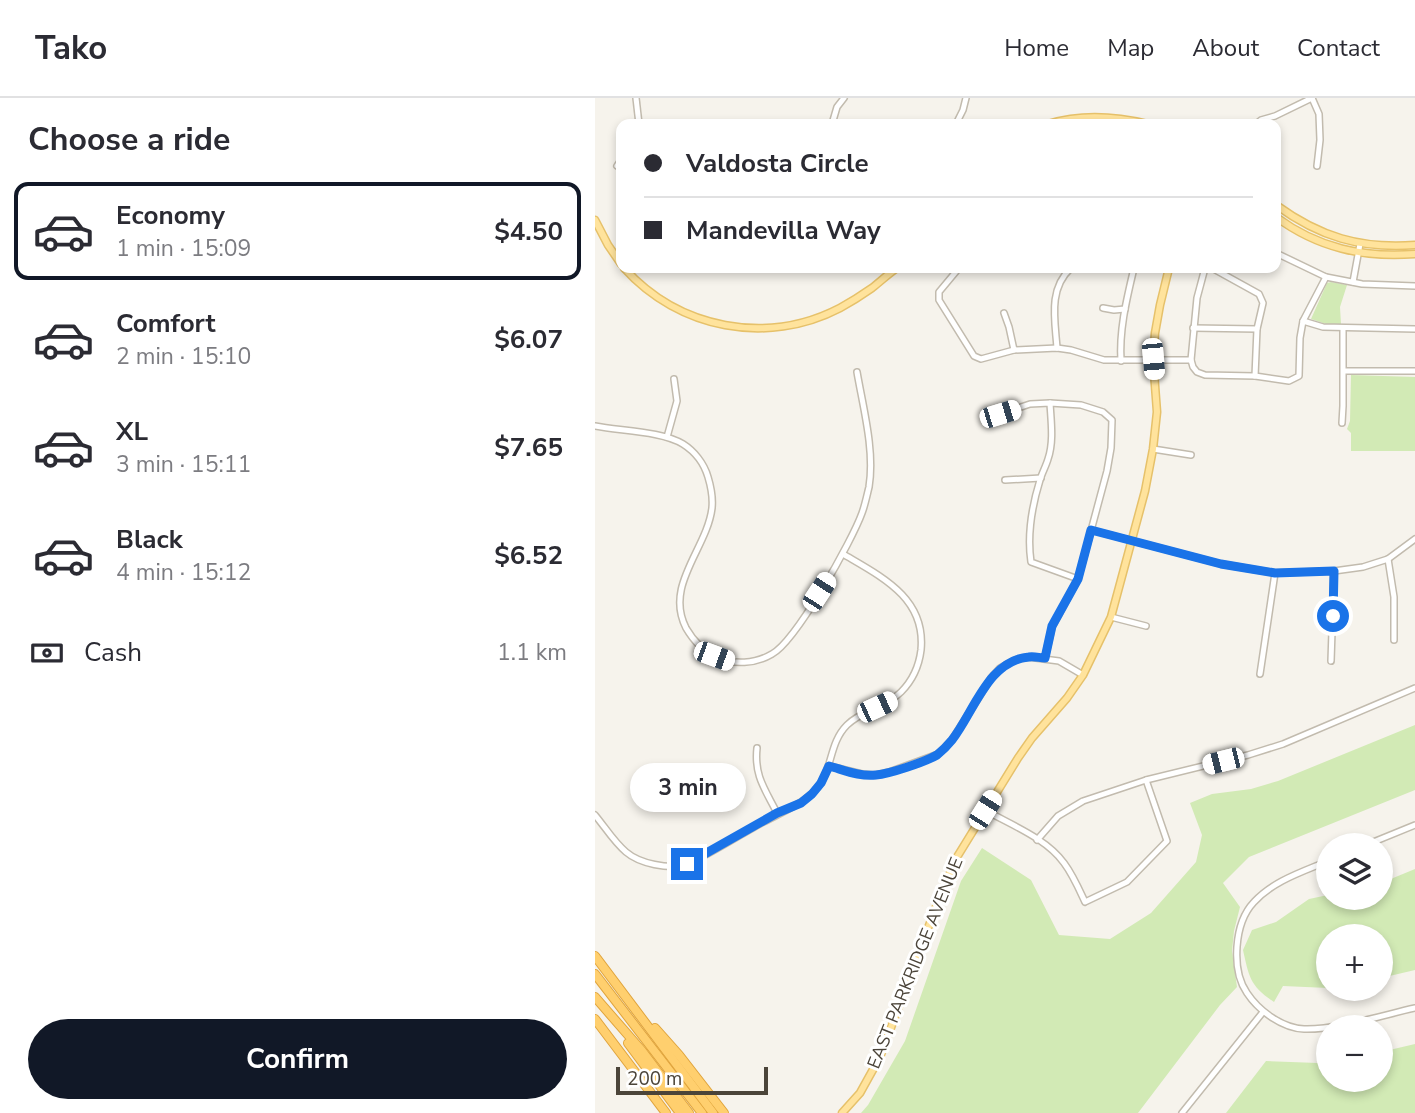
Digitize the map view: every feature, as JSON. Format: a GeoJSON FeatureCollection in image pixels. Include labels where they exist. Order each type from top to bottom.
{"type":"FeatureCollection","features":[{"type":"Feature","properties":{"kind":"highway"},"geometry":{"type":"LineString","coordinates":[[595,956],[713,1113]]}},
{"type":"Feature","properties":{"kind":"highway"},"geometry":{"type":"LineString","coordinates":[[598,978],[695,1113]]}},
{"type":"Feature","properties":{"kind":"highway"},"geometry":{"type":"LineString","coordinates":[[598,978],[702,1113]]}},
{"type":"Feature","properties":{"kind":"highway"},"geometry":{"type":"LineString","coordinates":[[619,988],[679,1055],[724,1113]]}},
{"type":"Feature","properties":{"kind":"highway"},"geometry":{"type":"LineString","coordinates":[[595,998],[680,1113]]}},
{"type":"Feature","properties":{"kind":"highway"},"geometry":{"type":"LineString","coordinates":[[595,998],[642,1051],[688,1113]]}},
{"type":"Feature","properties":{"kind":"highway"},"geometry":{"type":"LineString","coordinates":[[595,1019],[664,1111]]}},
{"type":"Feature","properties":{"kind":"main road"},"geometry":{"type":"LineString","coordinates":[[1071,119],[1126,119]]}},
{"type":"Feature","properties":{"kind":"main road"},"geometry":{"type":"LineString","coordinates":[[1281,209],[1296,220],[1342,240],[1360,244],[1415,245]]}},
{"type":"Feature","properties":{"kind":"main road"},"geometry":{"type":"LineString","coordinates":[[595,220],[616,256]]}},
{"type":"Feature","properties":{"kind":"main road"},"geometry":{"type":"LineString","coordinates":[[1281,221],[1318,241],[1340,249],[1395,256],[1415,254]]}},
{"type":"Feature","properties":{"kind":"main road"},"geometry":{"type":"LineString","coordinates":[[629,273],[650,292],[677,310],[716,324],[756,329],[794,325],[815,319],[856,299],[886,273]]}},
{"type":"Feature","properties":{"kind":"main road","name":"EAST PARKRIDGE AVENUE"},"geometry":{"type":"LineString","coordinates":[[842,1113],[860,1093],[880,1057],[957,857],[1025,748],[1083,675],[1111,617],[1145,491],[1153,449],[1157,412],[1153,359],[1160,305],[1168,273]]}},
{"type":"Feature","properties":{"kind":"street"},"geometry":{"type":"LineString","coordinates":[[636,98],[638,119]]}},
{"type":"Feature","properties":{"kind":"street"},"geometry":{"type":"LineString","coordinates":[[833,119],[837,107],[845,98]]}},
{"type":"Feature","properties":{"kind":"street"},"geometry":{"type":"LineString","coordinates":[[958,119],[966,98]]}},
{"type":"Feature","properties":{"kind":"street"},"geometry":{"type":"LineString","coordinates":[[1264,119],[1312,98],[1319,114],[1317,166]]}},
{"type":"Feature","properties":{"kind":"street"},"geometry":{"type":"LineString","coordinates":[[1353,282],[1360,244]]}},
{"type":"Feature","properties":{"kind":"street"},"geometry":{"type":"LineString","coordinates":[[1281,255],[1326,277],[1353,282],[1415,286]]}},
{"type":"Feature","properties":{"kind":"street"},"geometry":{"type":"LineString","coordinates":[[955,273],[939,292],[939,300],[974,356],[981,359],[1014,350],[1057,348],[1104,360],[1191,360]]}},
{"type":"Feature","properties":{"kind":"street"},"geometry":{"type":"LineString","coordinates":[[1057,348],[1055,294],[1058,284],[1067,273]]}},
{"type":"Feature","properties":{"kind":"street"},"geometry":{"type":"LineString","coordinates":[[1121,361],[1125,309],[1133,273]]}},
{"type":"Feature","properties":{"kind":"street"},"geometry":{"type":"LineString","coordinates":[[1204,273],[1193,328],[1193,367],[1205,375],[1255,376],[1289,381],[1299,376],[1303,321],[1326,277]]}},
{"type":"Feature","properties":{"kind":"street"},"geometry":{"type":"LineString","coordinates":[[1221,273],[1259,294],[1263,303],[1257,329],[1255,376]]}},
{"type":"Feature","properties":{"kind":"street"},"geometry":{"type":"LineString","coordinates":[[1103,308],[1125,309]]}},
{"type":"Feature","properties":{"kind":"street"},"geometry":{"type":"LineString","coordinates":[[1004,313],[1014,350]]}},
{"type":"Feature","properties":{"kind":"street"},"geometry":{"type":"LineString","coordinates":[[1303,321],[1323,327],[1415,329]]}},
{"type":"Feature","properties":{"kind":"street"},"geometry":{"type":"LineString","coordinates":[[1193,328],[1257,329]]}},
{"type":"Feature","properties":{"kind":"street"},"geometry":{"type":"LineString","coordinates":[[1342,423],[1343,328]]}},
{"type":"Feature","properties":{"kind":"street"},"geometry":{"type":"LineString","coordinates":[[1344,371],[1415,371]]}},
{"type":"Feature","properties":{"kind":"street"},"geometry":{"type":"LineString","coordinates":[[595,426],[667,437],[682,443],[706,468],[712,508],[707,527],[682,585],[682,619],[701,647],[714,656],[733,663],[755,661],[774,654],[795,631],[843,554],[863,512],[869,486],[868,439],[857,372]]}},
{"type":"Feature","properties":{"kind":"street"},"geometry":{"type":"LineString","coordinates":[[667,437],[677,401],[674,379]]}},
{"type":"Feature","properties":{"kind":"street"},"geometry":{"type":"LineString","coordinates":[[1000,414],[1030,404],[1081,405],[1103,412],[1112,420],[1111,448],[1078,579],[1052,626],[1045,658]]}},
{"type":"Feature","properties":{"kind":"street"},"geometry":{"type":"LineString","coordinates":[[1051,404],[1049,458],[1041,478],[1028,547],[1031,562],[1078,579]]}},
{"type":"Feature","properties":{"kind":"street"},"geometry":{"type":"LineString","coordinates":[[1153,449],[1191,455]]}},
{"type":"Feature","properties":{"kind":"street"},"geometry":{"type":"LineString","coordinates":[[1005,480],[1041,478]]}},
{"type":"Feature","properties":{"kind":"street"},"geometry":{"type":"LineString","coordinates":[[1091,530],[1221,564],[1275,573],[1363,567],[1388,559],[1415,539]]}},
{"type":"Feature","properties":{"kind":"street"},"geometry":{"type":"LineString","coordinates":[[595,815],[626,853],[662,866],[687,864],[777,813],[801,803],[812,794],[821,783],[836,740],[847,725],[864,713],[890,701],[909,683],[920,654],[922,637],[919,620],[909,601],[894,586],[843,554]]}},
{"type":"Feature","properties":{"kind":"street"},"geometry":{"type":"LineString","coordinates":[[1388,559],[1394,597],[1394,640]]}},
{"type":"Feature","properties":{"kind":"street"},"geometry":{"type":"LineString","coordinates":[[1331,662],[1334,571]]}},
{"type":"Feature","properties":{"kind":"street"},"geometry":{"type":"LineString","coordinates":[[1260,674],[1275,573]]}},
{"type":"Feature","properties":{"kind":"street"},"geometry":{"type":"LineString","coordinates":[[1111,617],[1146,626]]}},
{"type":"Feature","properties":{"kind":"street"},"geometry":{"type":"LineString","coordinates":[[829,766],[876,775],[938,754],[952,740],[991,678],[1000,668],[1016,660],[1028,657],[1059,661],[1083,675]]}},
{"type":"Feature","properties":{"kind":"street"},"geometry":{"type":"LineString","coordinates":[[1037,839],[1058,816],[1083,801],[1146,780],[1283,744],[1415,688]]}},
{"type":"Feature","properties":{"kind":"street"},"geometry":{"type":"LineString","coordinates":[[757,748],[758,776],[777,813]]}},
{"type":"Feature","properties":{"kind":"street"},"geometry":{"type":"LineString","coordinates":[[985,810],[1055,852],[1065,863],[1085,902],[1127,882],[1167,841],[1146,780]]}},
{"type":"Feature","properties":{"kind":"street"},"geometry":{"type":"LineString","coordinates":[[1393,834],[1415,825]]}},
{"type":"Feature","properties":{"kind":"street"},"geometry":{"type":"LineString","coordinates":[[1316,866],[1272,886],[1252,903],[1243,919],[1237,955],[1246,993],[1263,1012],[1283,1023],[1303,1029],[1332,1027],[1415,1008]]}},
{"type":"Feature","properties":{"kind":"street"},"geometry":{"type":"LineString","coordinates":[[1182,1113],[1263,1012]]}},
{"type":"Feature","properties":{"kind":"green space"},"geometry":{"type":"Polygon","coordinates":[[[1327,283],[1347,285],[1340,307],[1341,324],[1326,324],[1311,319],[1327,283]]]}},
{"type":"Feature","properties":{"kind":"green space"},"geometry":{"type":"Polygon","coordinates":[[[1351,375],[1415,377],[1415,451],[1351,451],[1351,433],[1347,429],[1350,421],[1351,375]]]}},
{"type":"Feature","properties":{"kind":"green space"},"geometry":{"type":"Polygon","coordinates":[[[1415,725],[1415,790],[1249,857],[1223,883],[1240,907],[1232,951],[1237,987],[1220,1005],[1138,1113],[861,1113],[905,1041],[961,881],[982,848],[1031,880],[1059,935],[1110,939],[1151,913],[1196,862],[1202,835],[1190,803],[1212,794],[1251,789],[1278,781],[1415,725]]]}},
{"type":"Feature","properties":{"kind":"green space"},"geometry":{"type":"Polygon","coordinates":[[[1415,869],[1415,970],[1393,975],[1393,924],[1316,924],[1316,987],[1283,986],[1274,1002],[1255,986],[1243,950],[1252,930],[1276,922],[1309,899],[1316,898],[1316,910],[1393,910],[1393,878],[1415,869]]]}},
{"type":"Feature","properties":{"kind":"green space"},"geometry":{"type":"Polygon","coordinates":[[[1415,1044],[1415,1113],[1226,1113],[1266,1061],[1316,1063],[1316,1092],[1393,1092],[1393,1049],[1415,1044]]]}},
{"type":"Feature","properties":{"kind":"route"},"geometry":{"type":"LineString","coordinates":[[687,864],[777,813],[801,803],[821,783],[829,766],[876,775],[938,754],[952,740],[1000,668],[1028,657],[1045,658],[1052,626],[1078,579],[1091,530],[1221,564],[1275,573],[1334,571],[1333,616]]}}]}
